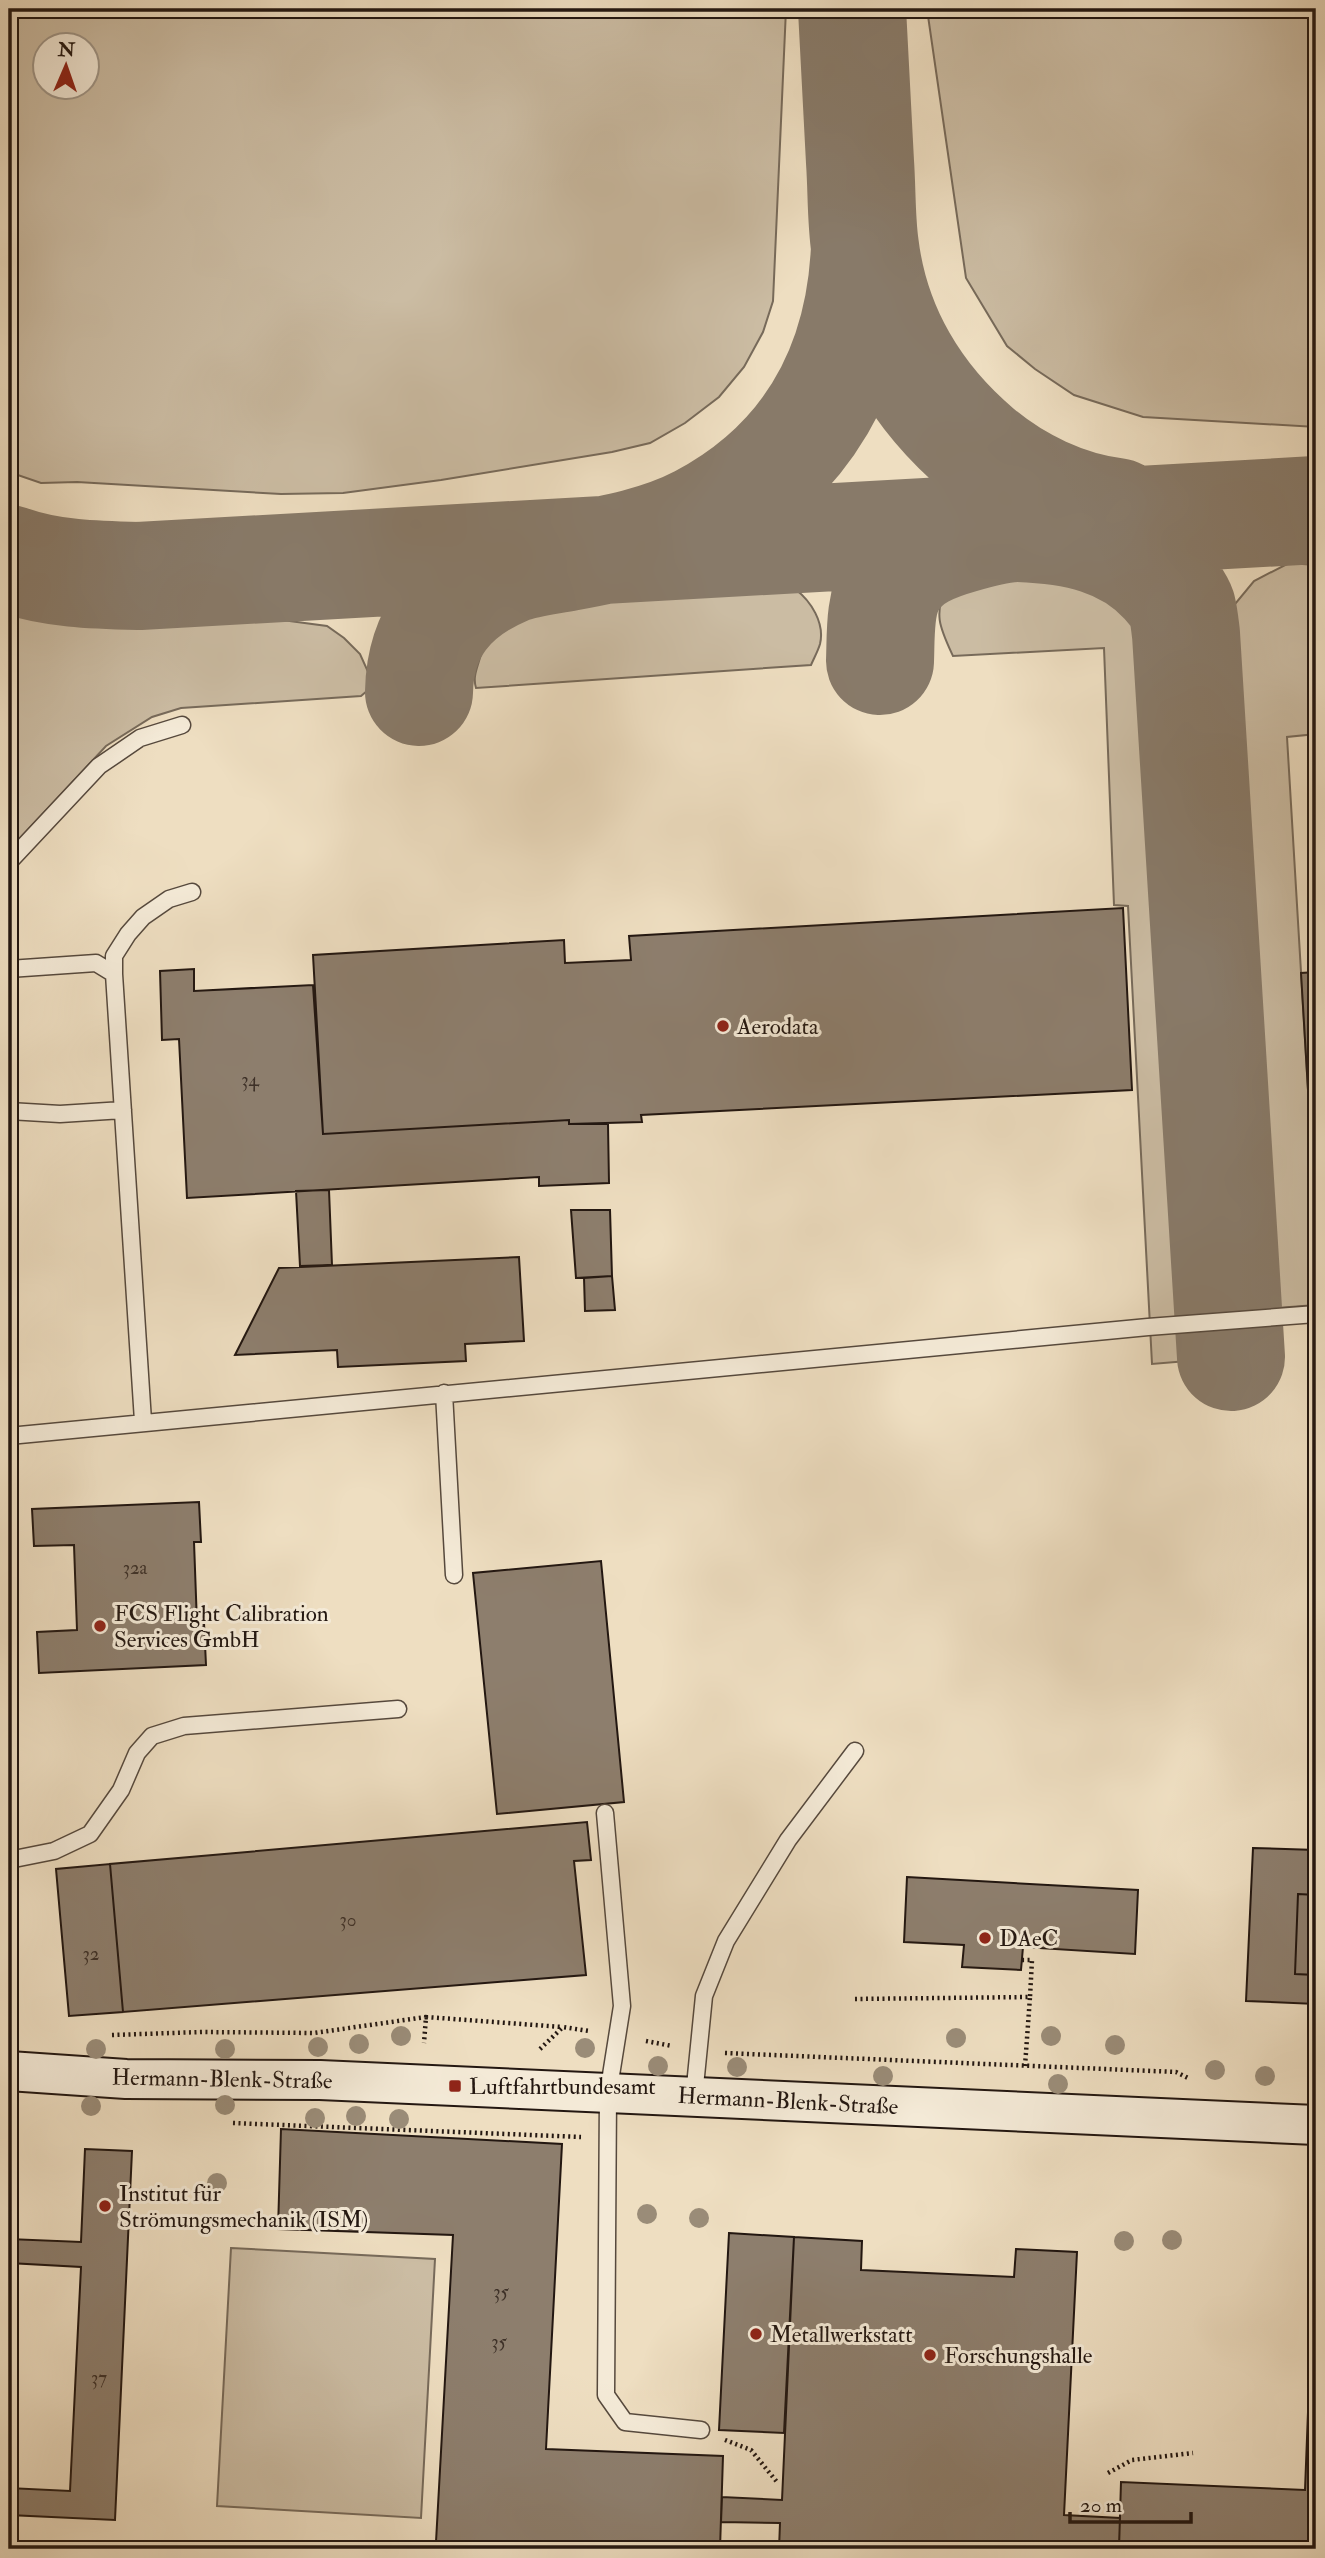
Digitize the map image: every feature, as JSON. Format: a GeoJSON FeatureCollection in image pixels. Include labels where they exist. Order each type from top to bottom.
{"type":"FeatureCollection","features":[{"type":"Feature","properties":{"kind":"street","name":"Hermann-Blenk-Straße"},"geometry":{"type":"LineString","coordinates":[[9,2071],[126,2079],[320,2080],[1316,2125]]}},
{"type":"Feature","properties":{"kind":"lane"},"geometry":{"type":"LineString","coordinates":[[9,862],[99,766],[140,738],[182,725]]}},
{"type":"Feature","properties":{"kind":"lane"},"geometry":{"type":"LineString","coordinates":[[143,1422],[114,956],[143,917],[169,900],[192,892]]}},
{"type":"Feature","properties":{"kind":"lane"},"geometry":{"type":"LineString","coordinates":[[9,969],[96,963],[114,974]]}},
{"type":"Feature","properties":{"kind":"lane"},"geometry":{"type":"LineString","coordinates":[[9,1111],[60,1114],[123,1110]]}},
{"type":"Feature","properties":{"kind":"lane"},"geometry":{"type":"LineString","coordinates":[[9,1436],[1148,1327],[1316,1314]]}},
{"type":"Feature","properties":{"kind":"lane"},"geometry":{"type":"LineString","coordinates":[[444,1393],[454,1575]]}},
{"type":"Feature","properties":{"kind":"lane"},"geometry":{"type":"LineString","coordinates":[[9,1860],[54,1851],[90,1834],[121,1790],[136,1753],[152,1736],[184,1726],[398,1709]]}},
{"type":"Feature","properties":{"kind":"lane"},"geometry":{"type":"LineString","coordinates":[[694,2096],[704,1996],[733,1927],[788,1840],[855,1751]]}},
{"type":"Feature","properties":{"kind":"lane"},"geometry":{"type":"LineString","coordinates":[[605,1813],[622,2006],[608,2094],[606,2395],[625,2422],[701,2430]]}},
{"type":"Feature","properties":{"kind":"path"},"geometry":{"type":"LineString","coordinates":[[1022,1960],[1032,1960],[1025,2066]]}},
{"type":"Feature","properties":{"kind":"path"},"geometry":{"type":"LineString","coordinates":[[855,1999],[1030,1997]]}},
{"type":"Feature","properties":{"kind":"path"},"geometry":{"type":"LineString","coordinates":[[101,2036],[164,2033],[314,2033],[426,2017],[563,2027],[698,2052],[1176,2072],[1196,2084]]}},
{"type":"Feature","properties":{"kind":"path"},"geometry":{"type":"LineString","coordinates":[[424,2043],[426,2017]]}},
{"type":"Feature","properties":{"kind":"path"},"geometry":{"type":"LineString","coordinates":[[539,2049],[563,2027]]}},
{"type":"Feature","properties":{"kind":"path"},"geometry":{"type":"LineString","coordinates":[[231,2123],[485,2133]]}},
{"type":"Feature","properties":{"kind":"path"},"geometry":{"type":"LineString","coordinates":[[701,2430],[751,2450],[777,2482]]}},
{"type":"Feature","properties":{"kind":"path"},"geometry":{"type":"LineString","coordinates":[[1108,2473],[1132,2460],[1193,2454]]}},
{"type":"Feature","properties":{"kind":"shaded area"},"geometry":{"type":"Polygon","coordinates":[[[9,9],[786,9],[773,301],[763,332],[744,367],[719,397],[685,423],[650,443],[612,452],[343,493],[281,494],[77,482],[41,483],[9,472],[9,9]]]}},
{"type":"Feature","properties":{"kind":"shaded area"},"geometry":{"type":"Polygon","coordinates":[[[927,9],[1316,9],[1316,427],[1143,417],[1074,395],[1007,346],[966,278],[927,9]]]}},
{"type":"Feature","properties":{"kind":"shaded area"},"geometry":{"type":"Polygon","coordinates":[[[1289,563],[1316,565],[1316,734],[1287,737],[1315,1207],[1316,1305],[1262,1309],[1221,675],[1221,635],[1235,604],[1254,581],[1289,563]]]}},
{"type":"Feature","properties":{"kind":"shaded area"},"geometry":{"type":"Polygon","coordinates":[[[1054,577],[1093,580],[1130,593],[1147,613],[1153,635],[1159,678],[1199,1360],[1152,1364],[1128,906],[1114,905],[1104,648],[953,656],[940,621],[940,604],[947,584],[1054,577]]]}},
{"type":"Feature","properties":{"kind":"shaded area"},"geometry":{"type":"Polygon","coordinates":[[[795,589],[811,606],[819,621],[820,644],[811,665],[476,688],[476,671],[484,646],[491,635],[508,619],[531,609],[559,603],[795,589]]]}},
{"type":"Feature","properties":{"kind":"shaded area"},"geometry":{"type":"Polygon","coordinates":[[[9,613],[45,621],[115,628],[282,620],[327,626],[360,654],[374,685],[361,696],[181,708],[152,717],[106,746],[9,850],[9,613]]]}},
{"type":"Feature","properties":{"kind":"shaded area"},"geometry":{"type":"Polygon","coordinates":[[[231,2248],[435,2259],[421,2518],[217,2506],[231,2248]]]}},
{"type":"Feature","properties":{"kind":"building","name":"Aerodata"},"geometry":{"type":"Polygon","coordinates":[[[1123,908],[1132,1090],[641,1115],[642,1122],[569,1124],[569,1120],[323,1134],[313,955],[564,940],[565,963],[631,960],[629,936],[1123,908]]]}},
{"type":"Feature","properties":{"kind":"building"},"geometry":{"type":"Polygon","coordinates":[[[194,969],[194,991],[313,985],[323,1134],[569,1120],[569,1124],[608,1124],[609,1183],[539,1186],[539,1177],[187,1198],[179,1039],[162,1040],[160,971],[194,969]]]}},
{"type":"Feature","properties":{"kind":"building"},"geometry":{"type":"Polygon","coordinates":[[[1316,972],[1316,1207],[1315,1207],[1301,973],[1316,972]]]}},
{"type":"Feature","properties":{"kind":"building"},"geometry":{"type":"Polygon","coordinates":[[[329,1190],[332,1265],[300,1266],[296,1191],[329,1190]]]}},
{"type":"Feature","properties":{"kind":"building"},"geometry":{"type":"Polygon","coordinates":[[[571,1210],[610,1210],[612,1276],[576,1278],[571,1210]]]}},
{"type":"Feature","properties":{"kind":"building"},"geometry":{"type":"Polygon","coordinates":[[[519,1257],[524,1341],[465,1344],[466,1361],[338,1367],[337,1350],[235,1355],[279,1268],[519,1257]]]}},
{"type":"Feature","properties":{"kind":"building"},"geometry":{"type":"Polygon","coordinates":[[[612,1276],[615,1310],[585,1311],[584,1278],[612,1276]]]}},
{"type":"Feature","properties":{"kind":"building"},"geometry":{"type":"Polygon","coordinates":[[[199,1502],[201,1542],[194,1542],[197,1624],[204,1623],[206,1665],[39,1673],[37,1632],[77,1630],[74,1545],[34,1546],[32,1509],[199,1502]]]}},
{"type":"Feature","properties":{"kind":"building"},"geometry":{"type":"Polygon","coordinates":[[[601,1561],[624,1802],[497,1814],[473,1573],[601,1561]]]}},
{"type":"Feature","properties":{"kind":"building"},"geometry":{"type":"Polygon","coordinates":[[[587,1822],[591,1860],[574,1861],[586,1975],[123,2012],[110,1864],[587,1822]]]}},
{"type":"Feature","properties":{"kind":"building"},"geometry":{"type":"Polygon","coordinates":[[[1253,1848],[1316,1850],[1316,1895],[1298,1894],[1295,1974],[1316,1975],[1316,2004],[1246,2001],[1253,1848]]]}},
{"type":"Feature","properties":{"kind":"building"},"geometry":{"type":"Polygon","coordinates":[[[110,1864],[123,2012],[69,2016],[56,1869],[110,1864]]]}},
{"type":"Feature","properties":{"kind":"building"},"geometry":{"type":"Polygon","coordinates":[[[907,1877],[1138,1890],[1135,1954],[1023,1947],[1021,1970],[962,1967],[964,1945],[904,1942],[907,1877]]]}},
{"type":"Feature","properties":{"kind":"building"},"geometry":{"type":"Polygon","coordinates":[[[1298,1894],[1316,1895],[1316,1975],[1295,1974],[1298,1894]]]}},
{"type":"Feature","properties":{"kind":"building"},"geometry":{"type":"Polygon","coordinates":[[[281,2129],[562,2144],[546,2449],[723,2456],[720,2549],[436,2542],[453,2235],[278,2229],[281,2129]]]}},
{"type":"Feature","properties":{"kind":"building"},"geometry":{"type":"Polygon","coordinates":[[[85,2149],[132,2151],[115,2520],[9,2515],[9,2488],[70,2491],[81,2267],[9,2263],[9,2239],[81,2242],[85,2149]]]}},
{"type":"Feature","properties":{"kind":"building"},"geometry":{"type":"Polygon","coordinates":[[[1316,2204],[1316,2549],[1119,2549],[1121,2482],[1305,2490],[1316,2204]]]}},
{"type":"Feature","properties":{"kind":"building","name":"Metallwerkstatt"},"geometry":{"type":"Polygon","coordinates":[[[729,2233],[794,2237],[784,2433],[719,2430],[729,2233]]]}},
{"type":"Feature","properties":{"kind":"building","name":"Forschungshalle"},"geometry":{"type":"Polygon","coordinates":[[[794,2237],[862,2241],[861,2270],[1014,2277],[1016,2249],[1077,2252],[1064,2515],[1120,2518],[1119,2545],[1063,2543],[1062,2549],[779,2549],[780,2523],[721,2522],[722,2497],[782,2500],[794,2237]]]}},
{"type":"Feature","properties":{"kind":"taxiway"},"geometry":{"type":"LineString","coordinates":[[852,9],[865,247],[878,306],[902,359],[936,408],[994,462],[1026,482],[1061,498],[1117,512]]}},
{"type":"Feature","properties":{"kind":"taxiway"},"geometry":{"type":"LineString","coordinates":[[419,692],[425,651],[433,633],[455,604],[487,580],[521,566],[619,547],[669,533],[700,519],[738,496],[771,469],[798,439],[821,406],[839,370],[852,332],[861,291],[865,247]]}},
{"type":"Feature","properties":{"kind":"taxiway"},"geometry":{"type":"LineString","coordinates":[[9,559],[57,571],[139,576],[1316,510]]}},
{"type":"Feature","properties":{"kind":"taxiway"},"geometry":{"type":"LineString","coordinates":[[880,661],[885,601],[892,583],[905,566],[941,546],[998,530],[1019,528],[1059,531],[1116,547],[1149,568],[1181,605],[1186,634],[1231,1357]]}},
{"type":"Feature","properties":{"kind":"place","name":"Aerodata"},"geometry":{"type":"Point","coordinates":[723,1026]}},
{"type":"Feature","properties":{"kind":"place","name":"FCS Flight Calibration Services GmbH"},"geometry":{"type":"Point","coordinates":[100,1626]}},
{"type":"Feature","properties":{"kind":"place","name":"DAeC"},"geometry":{"type":"Point","coordinates":[985,1938]}},
{"type":"Feature","properties":{"kind":"place","name":"Luftfahrtbundesamt"},"geometry":{"type":"Point","coordinates":[455,2086]}},
{"type":"Feature","properties":{"kind":"place","name":"Institut für Strömungsmechanik (ISM)"},"geometry":{"type":"Point","coordinates":[105,2206]}},
{"type":"Feature","properties":{"kind":"place","name":"Metallwerkstatt"},"geometry":{"type":"Point","coordinates":[756,2334]}},
{"type":"Feature","properties":{"kind":"place","name":"Forschungshalle"},"geometry":{"type":"Point","coordinates":[930,2355]}}]}
